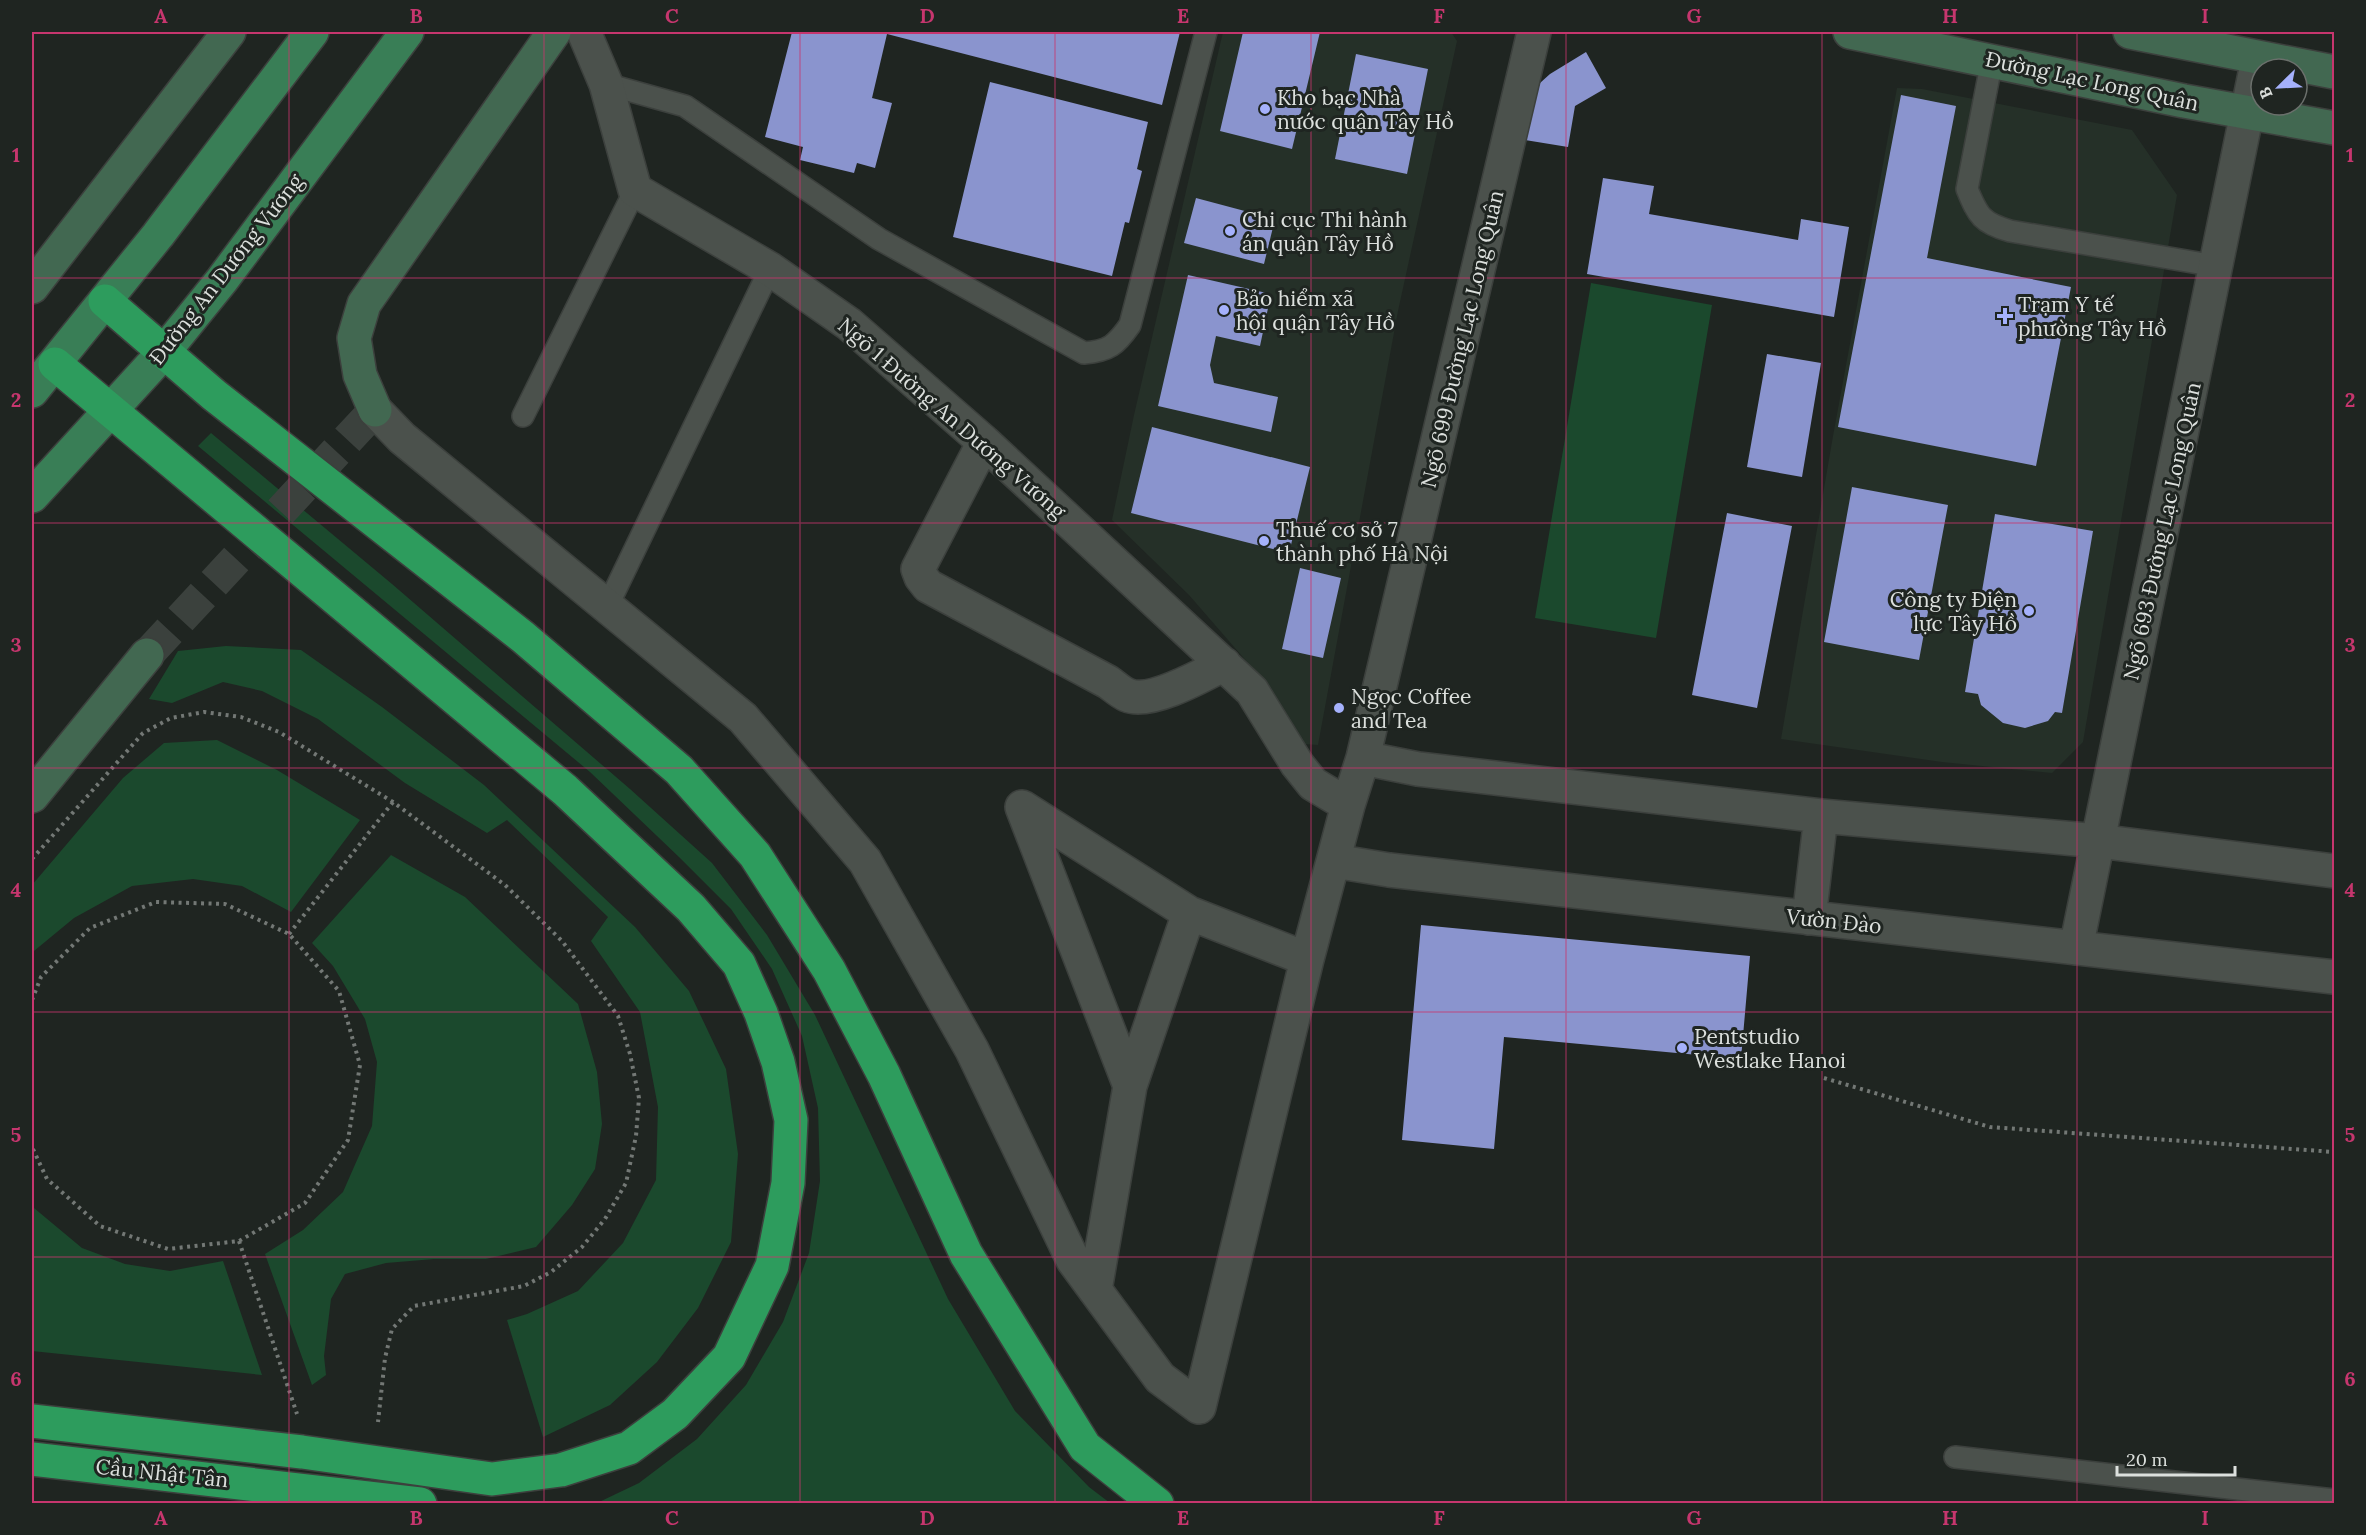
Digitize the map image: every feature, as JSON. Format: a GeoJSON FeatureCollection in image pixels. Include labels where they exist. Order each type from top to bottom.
{"type":"FeatureCollection","features":[{"type":"Feature","properties":{"kind":"highway"},"geometry":{"type":"LineString","coordinates":[[105,301],[214,395],[523,637],[593,696],[679,770],[755,855],[829,970],[884,1075],[966,1254],[1085,1447],[1157,1503]]}},
{"type":"Feature","properties":{"kind":"highway"},"geometry":{"type":"LineString","coordinates":[[32,1421],[302,1452],[492,1479],[561,1470],[628,1448],[675,1414],[729,1357],[734,1347],[772,1266],[788,1183],[791,1120],[778,1062],[761,1013],[739,964],[691,908],[565,790],[55,364]]}},
{"type":"Feature","properties":{"kind":"highway","name":"Cầu Nhật Tân"},"geometry":{"type":"LineString","coordinates":[[32,1459],[420,1503]]}},
{"type":"Feature","properties":{"kind":"main road"},"geometry":{"type":"LineString","coordinates":[[32,391],[158,235],[312,32]]}},
{"type":"Feature","properties":{"kind":"main road","name":"Đường An Dương Vương"},"geometry":{"type":"LineString","coordinates":[[32,496],[164,353],[407,32]]}},
{"type":"Feature","properties":{"kind":"street"},"geometry":{"type":"LineString","coordinates":[[32,287],[230,32]]}},
{"type":"Feature","properties":{"kind":"street"},"geometry":{"type":"LineString","coordinates":[[554,32],[364,304],[354,339],[360,375],[375,410],[402,438],[743,718],[865,861],[972,1050],[1073,1260],[1095,1290]]}},
{"type":"Feature","properties":{"kind":"street"},"geometry":{"type":"LineString","coordinates":[[584,32],[606,84],[635,190]]}},
{"type":"Feature","properties":{"kind":"street","name":"Ngõ 699 Đường Lạc Long Quân"},"geometry":{"type":"LineString","coordinates":[[1095,1290],[1160,1377],[1199,1407],[1306,959],[1348,805],[1364,758],[1534,32]]}},
{"type":"Feature","properties":{"kind":"street","name":"Đường Lạc Long Quân"},"geometry":{"type":"LineString","coordinates":[[1850,32],[2248,113],[2334,128]]}},
{"type":"Feature","properties":{"kind":"street"},"geometry":{"type":"LineString","coordinates":[[2130,32],[2179,37],[2254,57]]}},
{"type":"Feature","properties":{"kind":"street"},"geometry":{"type":"LineString","coordinates":[[2309,67],[2334,72]]}},
{"type":"Feature","properties":{"kind":"street","name":"Ngõ 693 Đường Lạc Long Quân"},"geometry":{"type":"LineString","coordinates":[[2076,948],[2249,108]]}},
{"type":"Feature","properties":{"kind":"street","name":"Ngõ 1 Đường An Dương Vương"},"geometry":{"type":"LineString","coordinates":[[635,190],[770,269],[849,324],[984,442],[1224,664],[1252,691],[1297,764],[1313,784],[1348,805]]}},
{"type":"Feature","properties":{"kind":"street"},"geometry":{"type":"LineString","coordinates":[[984,442],[918,569],[928,586],[1108,682],[1128,696],[1153,695],[1181,685],[1224,664]]}},
{"type":"Feature","properties":{"kind":"street"},"geometry":{"type":"LineString","coordinates":[[32,796],[147,655]]}},
{"type":"Feature","properties":{"kind":"street"},"geometry":{"type":"LineString","coordinates":[[1364,758],[1418,769],[1821,816],[2098,841],[2334,871]]}},
{"type":"Feature","properties":{"kind":"street"},"geometry":{"type":"LineString","coordinates":[[1130,1086],[1022,807],[1189,913],[1306,959]]}},
{"type":"Feature","properties":{"kind":"street"},"geometry":{"type":"LineString","coordinates":[[1809,918],[1821,816]]}},
{"type":"Feature","properties":{"kind":"street","name":"Vườn Đào"},"geometry":{"type":"LineString","coordinates":[[1334,861],[1389,870],[2334,977]]}},
{"type":"Feature","properties":{"kind":"street"},"geometry":{"type":"LineString","coordinates":[[1095,1290],[1130,1086],[1189,913]]}},
{"type":"Feature","properties":{"kind":"lane"},"geometry":{"type":"LineString","coordinates":[[606,84],[685,106],[879,238],[1084,353],[1101,352],[1118,342],[1130,325],[1206,32]]}},
{"type":"Feature","properties":{"kind":"lane"},"geometry":{"type":"LineString","coordinates":[[1992,60],[1967,189],[1974,207],[1990,225],[2010,231],[2216,267]]}},
{"type":"Feature","properties":{"kind":"lane"},"geometry":{"type":"LineString","coordinates":[[523,416],[635,190]]}},
{"type":"Feature","properties":{"kind":"lane"},"geometry":{"type":"LineString","coordinates":[[608,605],[770,269]]}},
{"type":"Feature","properties":{"kind":"lane"},"geometry":{"type":"LineString","coordinates":[[1955,1457],[2334,1500]]}},
{"type":"Feature","properties":{"kind":"path"},"geometry":{"type":"LineString","coordinates":[[32,858],[143,733],[171,718],[204,712],[241,717],[279,732],[393,802],[505,885],[562,941],[618,1016],[630,1054],[639,1098],[636,1136],[626,1183],[605,1219],[582,1247],[551,1272],[524,1286],[414,1306],[392,1329],[385,1358],[378,1422]]}},
{"type":"Feature","properties":{"kind":"path"},"geometry":{"type":"LineString","coordinates":[[289,934],[393,802]]}},
{"type":"Feature","properties":{"kind":"path"},"geometry":{"type":"LineString","coordinates":[[32,1000],[41,977],[90,928],[156,902],[225,904],[289,934],[339,991],[360,1065],[348,1140],[305,1203],[239,1241],[168,1248],[100,1226],[46,1179],[32,1147]]}},
{"type":"Feature","properties":{"kind":"path"},"geometry":{"type":"LineString","coordinates":[[1824,1078],[1990,1127],[2334,1152]]}},
{"type":"Feature","properties":{"kind":"path"},"geometry":{"type":"LineString","coordinates":[[239,1241],[297,1415]]}},
{"type":"Feature","properties":{"kind":"shaded area"},"geometry":{"type":"Polygon","coordinates":[[[1223,32],[1451,32],[1457,41],[1398,311],[1318,745],[1304,744],[1261,678],[1189,595],[1112,520],[1134,415],[1223,32]]]}},
{"type":"Feature","properties":{"kind":"shaded area"},"geometry":{"type":"Polygon","coordinates":[[[1897,88],[1922,89],[2132,130],[2177,195],[2083,742],[2052,773],[1942,762],[1781,739],[1833,436],[1897,88]]]}},
{"type":"Feature","properties":{"kind":"green space"},"geometry":{"type":"Polygon","coordinates":[[[1591,283],[1712,305],[1656,638],[1535,618],[1591,283]]]}},
{"type":"Feature","properties":{"kind":"green space"},"geometry":{"type":"Polygon","coordinates":[[[211,433],[392,584],[630,789],[712,863],[767,935],[815,1015],[948,1299],[1015,1411],[1089,1487],[1110,1503],[597,1503],[639,1483],[697,1439],[746,1385],[783,1322],[809,1253],[820,1181],[818,1108],[802,1036],[772,969],[731,909],[590,772],[198,446],[211,433]]]}},
{"type":"Feature","properties":{"kind":"green space"},"geometry":{"type":"Polygon","coordinates":[[[226,646],[301,650],[382,707],[484,785],[635,927],[689,991],[726,1069],[738,1154],[731,1242],[698,1308],[657,1362],[610,1405],[543,1437],[507,1320],[527,1314],[578,1291],[623,1243],[656,1180],[658,1107],[640,1012],[591,941],[608,917],[507,820],[487,833],[405,783],[318,719],[262,691],[223,682],[172,703],[149,699],[178,651],[226,646]]]}},
{"type":"Feature","properties":{"kind":"green space"},"geometry":{"type":"Polygon","coordinates":[[[217,740],[277,770],[360,820],[291,912],[242,886],[193,879],[132,886],[74,918],[34,951],[32,956],[32,885],[123,778],[164,743],[217,740]]]}},
{"type":"Feature","properties":{"kind":"green space"},"geometry":{"type":"Polygon","coordinates":[[[391,855],[465,897],[578,1004],[597,1072],[602,1124],[595,1169],[572,1205],[536,1247],[486,1259],[434,1259],[386,1263],[345,1274],[331,1299],[324,1356],[326,1375],[312,1385],[265,1254],[303,1230],[343,1192],[372,1126],[377,1062],[365,1019],[333,966],[312,943],[391,855]]]}},
{"type":"Feature","properties":{"kind":"green space"},"geometry":{"type":"Polygon","coordinates":[[[32,1204],[82,1248],[125,1264],[170,1271],[223,1261],[262,1375],[32,1351],[32,1204]]]}},
{"type":"Feature","properties":{"kind":"building"},"geometry":{"type":"Polygon","coordinates":[[[792,32],[1180,32],[1162,105],[887,34],[872,98],[892,103],[875,168],[857,163],[854,173],[800,160],[803,147],[765,137],[792,32]]]}},
{"type":"Feature","properties":{"kind":"building"},"geometry":{"type":"Polygon","coordinates":[[[1243,32],[1320,32],[1292,149],[1220,131],[1243,32]]]}},
{"type":"Feature","properties":{"kind":"building"},"geometry":{"type":"Polygon","coordinates":[[[1586,52],[1606,88],[1575,106],[1568,147],[1525,140],[1534,94],[1540,83],[1550,74],[1586,52]]]}},
{"type":"Feature","properties":{"kind":"building"},"geometry":{"type":"Polygon","coordinates":[[[1356,54],[1428,69],[1407,174],[1335,159],[1356,54]]]}},
{"type":"Feature","properties":{"kind":"building"},"geometry":{"type":"Polygon","coordinates":[[[990,82],[1148,122],[1137,169],[1142,171],[1129,223],[1125,222],[1112,276],[953,237],[990,82]]]}},
{"type":"Feature","properties":{"kind":"building"},"geometry":{"type":"Polygon","coordinates":[[[1901,95],[1956,106],[1927,258],[2071,287],[2036,466],[1838,427],[1901,95]]]}},
{"type":"Feature","properties":{"kind":"building"},"geometry":{"type":"Polygon","coordinates":[[[1603,178],[1654,186],[1649,214],[1798,240],[1801,219],[1849,227],[1834,317],[1587,274],[1603,178]]]}},
{"type":"Feature","properties":{"kind":"building","name":"Chi cục Thi hành án quận Tây Hồ"},"geometry":{"type":"Polygon","coordinates":[[[1196,198],[1275,219],[1264,264],[1184,243],[1196,198]]]}},
{"type":"Feature","properties":{"kind":"building"},"geometry":{"type":"Polygon","coordinates":[[[1188,275],[1271,294],[1260,346],[1216,336],[1210,365],[1214,383],[1278,397],[1271,432],[1158,406],[1188,275]]]}},
{"type":"Feature","properties":{"kind":"building"},"geometry":{"type":"Polygon","coordinates":[[[1767,354],[1821,363],[1802,477],[1747,467],[1767,354]]]}},
{"type":"Feature","properties":{"kind":"building"},"geometry":{"type":"Polygon","coordinates":[[[1152,427],[1310,467],[1289,553],[1131,513],[1152,427]]]}},
{"type":"Feature","properties":{"kind":"building"},"geometry":{"type":"Polygon","coordinates":[[[1852,487],[1948,505],[1919,660],[1824,642],[1852,487]]]}},
{"type":"Feature","properties":{"kind":"building"},"geometry":{"type":"Polygon","coordinates":[[[1727,513],[1792,526],[1757,708],[1692,695],[1727,513]]]}},
{"type":"Feature","properties":{"kind":"building","name":"Công ty Điện lực Tây Hồ"},"geometry":{"type":"Polygon","coordinates":[[[1995,514],[2093,531],[2062,713],[2055,712],[2048,721],[2025,728],[2003,723],[1981,705],[1978,694],[1965,692],[1995,514]]]}},
{"type":"Feature","properties":{"kind":"building"},"geometry":{"type":"Polygon","coordinates":[[[1300,568],[1341,578],[1323,658],[1282,649],[1300,568]]]}},
{"type":"Feature","properties":{"kind":"building","name":"Pentstudio Westlake Hanoi"},"geometry":{"type":"Polygon","coordinates":[[[1421,925],[1750,956],[1741,1059],[1504,1037],[1494,1149],[1402,1140],[1421,925]]]}},
{"type":"Feature","properties":{"kind":"tunnel"},"geometry":{"type":"LineString","coordinates":[[147,655],[375,410]]}},
{"type":"Feature","properties":{"kind":"place","name":"Kho bạc Nhà nước quận Tây Hồ"},"geometry":{"type":"Point","coordinates":[1265,109]}},
{"type":"Feature","properties":{"kind":"place","name":"Chi cục Thi hành án quận Tây Hồ"},"geometry":{"type":"Point","coordinates":[1230,231]}},
{"type":"Feature","properties":{"kind":"place","name":"Bảo hiểm xã hội quận Tây Hồ"},"geometry":{"type":"Point","coordinates":[1224,310]}},
{"type":"Feature","properties":{"kind":"place","name":"Trạm Y tế phường Tây Hồ"},"geometry":{"type":"Point","coordinates":[2005,316]}},
{"type":"Feature","properties":{"kind":"place","name":"Thuế cơ sở 7 thành phố Hà Nội"},"geometry":{"type":"Point","coordinates":[1264,541]}},
{"type":"Feature","properties":{"kind":"place","name":"Công ty Điện lực Tây Hồ"},"geometry":{"type":"Point","coordinates":[2029,611]}},
{"type":"Feature","properties":{"kind":"place","name":"Ngọc Coffee and Tea"},"geometry":{"type":"Point","coordinates":[1339,708]}},
{"type":"Feature","properties":{"kind":"place","name":"Pentstudio Westlake Hanoi"},"geometry":{"type":"Point","coordinates":[1682,1048]}}]}
